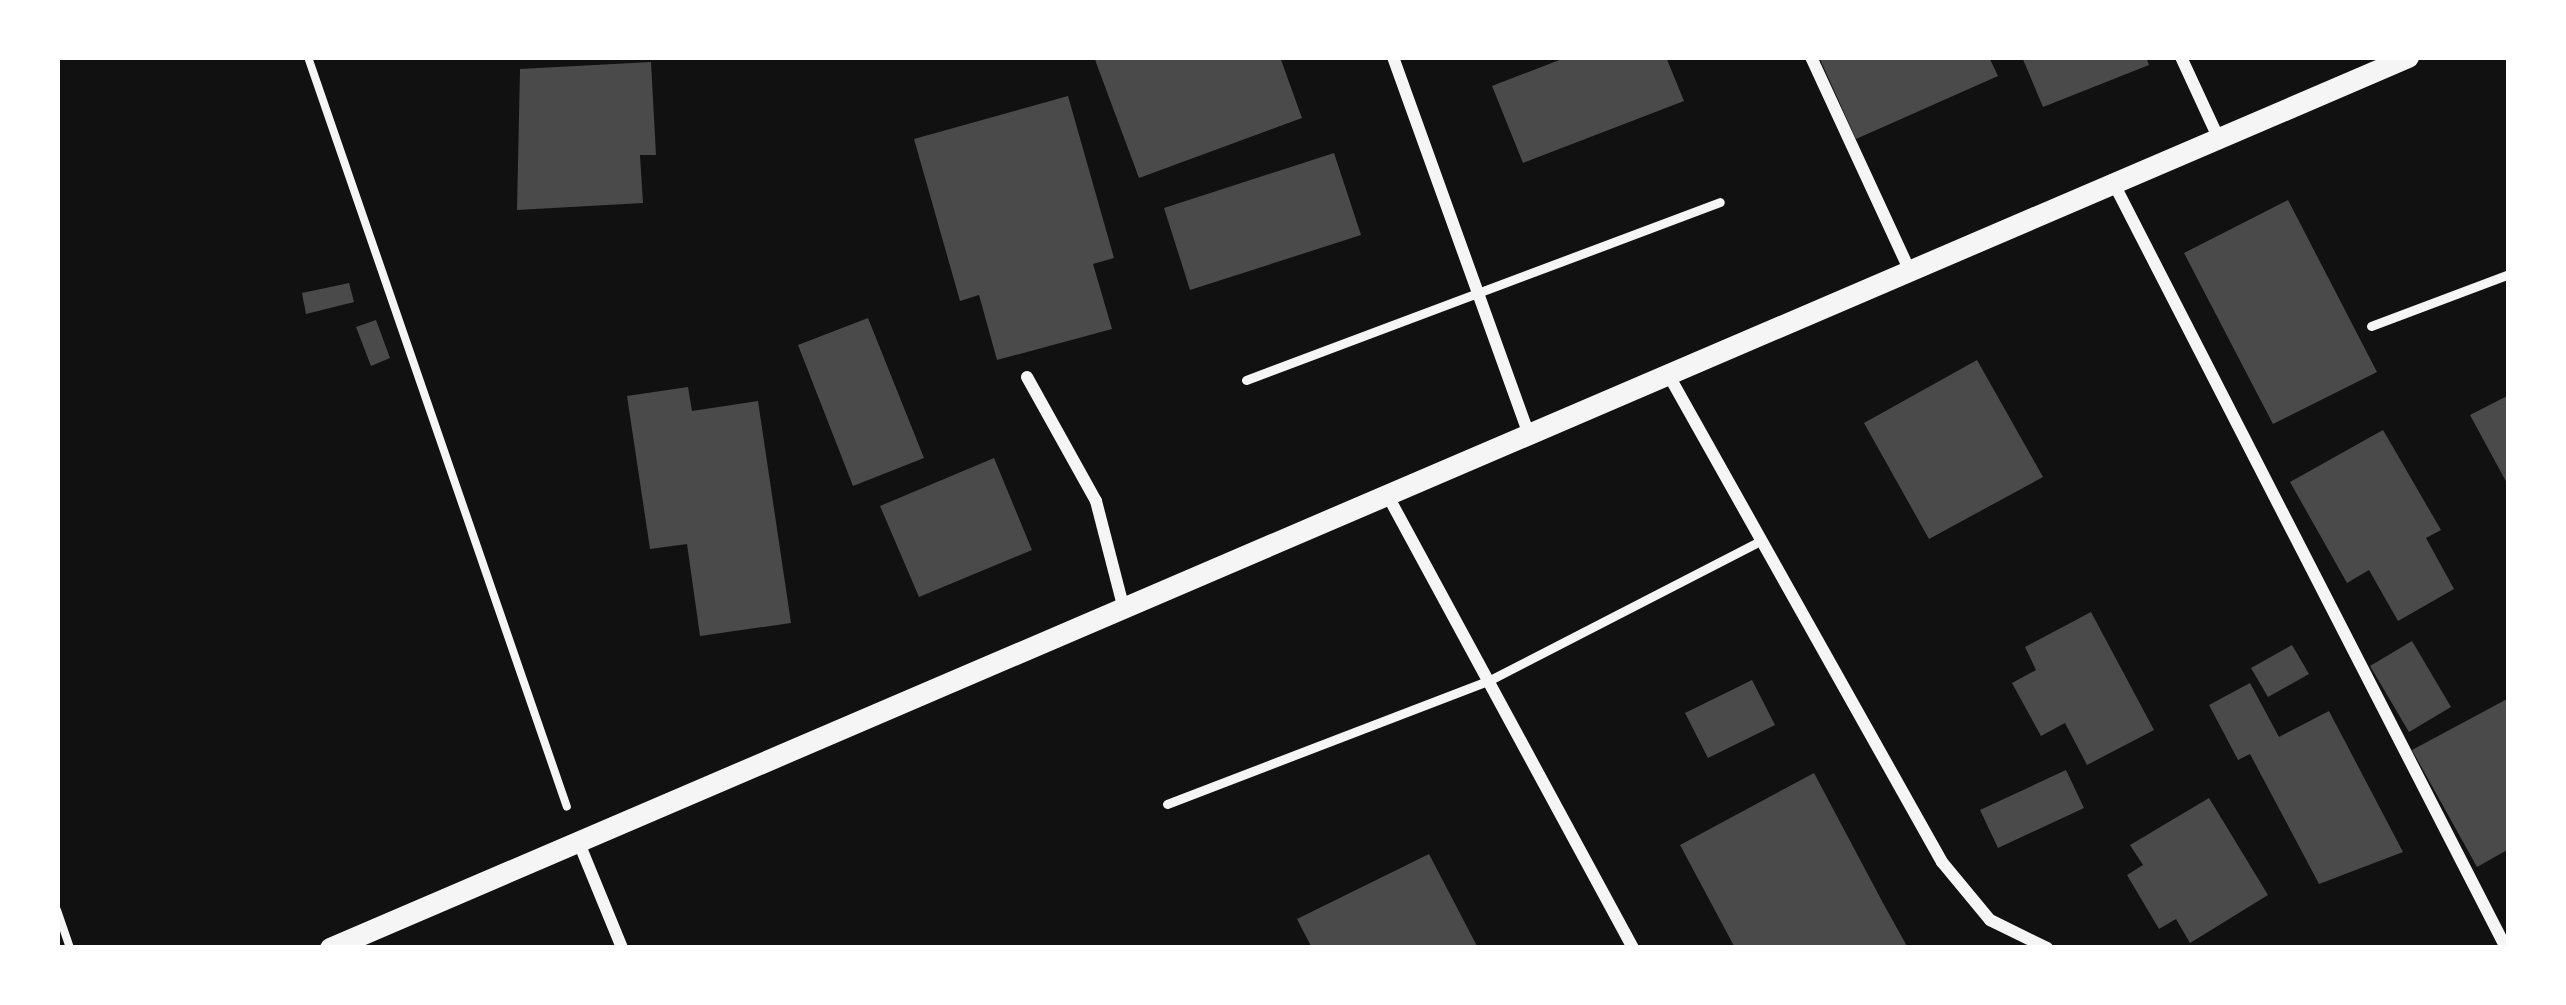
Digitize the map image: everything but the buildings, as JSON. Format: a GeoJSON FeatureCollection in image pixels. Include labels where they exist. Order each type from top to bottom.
{"type":"FeatureCollection","features":[{"type":"Feature","properties":{"kind":"street"},"geometry":{"type":"LineString","coordinates":[[1393,57],[1529,434]]}},
{"type":"Feature","properties":{"kind":"street"},"geometry":{"type":"LineString","coordinates":[[1811,57],[1908,267]]}},
{"type":"Feature","properties":{"kind":"street"},"geometry":{"type":"LineString","coordinates":[[2181,57],[2218,137]]}},
{"type":"Feature","properties":{"kind":"street"},"geometry":{"type":"LineString","coordinates":[[330,948],[1389,498],[2112,179],[2408,57]]}},
{"type":"Feature","properties":{"kind":"street"},"geometry":{"type":"LineString","coordinates":[[2112,179],[2506,948]]}},
{"type":"Feature","properties":{"kind":"street"},"geometry":{"type":"LineString","coordinates":[[1668,373],[1755,544],[1967,900],[2048,948]]}},
{"type":"Feature","properties":{"kind":"street"},"geometry":{"type":"LineString","coordinates":[[1027,377],[1096,501],[1124,610]]}},
{"type":"Feature","properties":{"kind":"street"},"geometry":{"type":"LineString","coordinates":[[1389,498],[1633,948]]}},
{"type":"Feature","properties":{"kind":"street"},"geometry":{"type":"LineString","coordinates":[[579,843],[622,948]]}},
{"type":"Feature","properties":{"kind":"lane"},"geometry":{"type":"LineString","coordinates":[[1246,380],[1480,298],[1720,202]]}},
{"type":"Feature","properties":{"kind":"lane"},"geometry":{"type":"LineString","coordinates":[[2371,326],[2509,274]]}},
{"type":"Feature","properties":{"kind":"lane"},"geometry":{"type":"LineString","coordinates":[[1167,804],[1488,681],[1755,544]]}},
{"type":"Feature","properties":{"kind":"path"},"geometry":{"type":"LineString","coordinates":[[308,57],[579,843]]}},
{"type":"Feature","properties":{"kind":"path"},"geometry":{"type":"LineString","coordinates":[[57,910],[70,948]]}}]}
